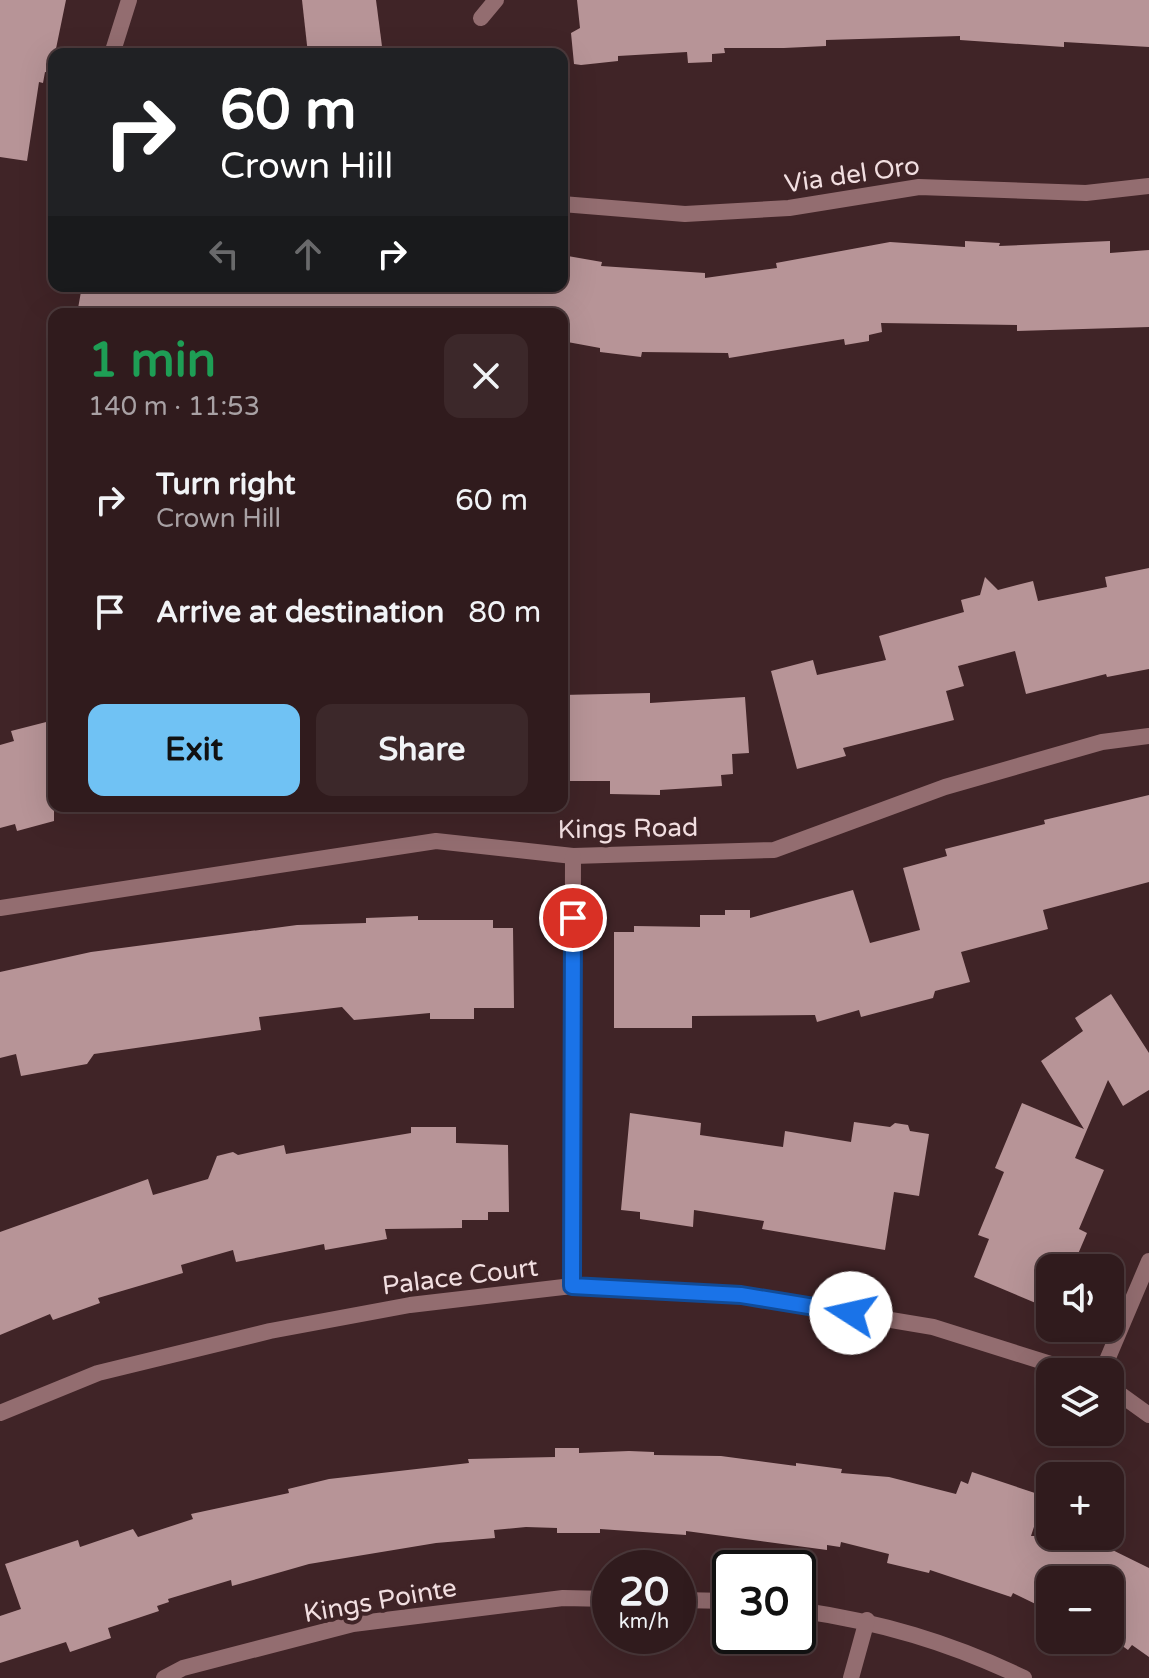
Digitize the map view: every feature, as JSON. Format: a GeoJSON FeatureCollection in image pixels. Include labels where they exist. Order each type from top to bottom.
{"type":"FeatureCollection","features":[{"type":"Feature","properties":{"kind":"street"},"geometry":{"type":"LineString","coordinates":[[114,48],[129,0]]}},
{"type":"Feature","properties":{"kind":"street"},"geometry":{"type":"LineString","coordinates":[[481,18],[496,0]]}},
{"type":"Feature","properties":{"kind":"street","name":"Via del Oro"},"geometry":{"type":"LineString","coordinates":[[568,204],[685,214],[789,208],[919,187],[1086,193],[1149,186]]}},
{"type":"Feature","properties":{"kind":"street","name":"Kings Road"},"geometry":{"type":"LineString","coordinates":[[0,908],[436,841],[573,856],[774,850],[945,787],[1102,742],[1149,736]]}},
{"type":"Feature","properties":{"kind":"street"},"geometry":{"type":"LineString","coordinates":[[572,1286],[573,856]]}},
{"type":"Feature","properties":{"kind":"street"},"geometry":{"type":"LineString","coordinates":[[1108,1358],[1149,1261]]}},
{"type":"Feature","properties":{"kind":"street","name":"Palace Court"},"geometry":{"type":"LineString","coordinates":[[0,1413],[98,1373],[270,1331],[410,1305],[572,1286],[741,1295],[933,1327],[1036,1359]]}},
{"type":"Feature","properties":{"kind":"street"},"geometry":{"type":"LineString","coordinates":[[1124,1397],[1149,1415]]}},
{"type":"Feature","properties":{"kind":"street","name":"Kings Pointe"},"geometry":{"type":"LineString","coordinates":[[164,1678],[183,1668],[353,1624],[563,1598],[592,1599]]}},
{"type":"Feature","properties":{"kind":"street"},"geometry":{"type":"LineString","coordinates":[[816,1613],[867,1620],[974,1654],[1024,1678]]}},
{"type":"Feature","properties":{"kind":"street"},"geometry":{"type":"LineString","coordinates":[[851,1678],[867,1620]]}},
{"type":"Feature","properties":{"kind":"building"},"geometry":{"type":"Polygon","coordinates":[[[0,0],[66,0],[56,48],[48,48],[48,72],[45,72],[43,83],[39,82],[27,161],[0,157],[0,0]]]}},
{"type":"Feature","properties":{"kind":"building"},"geometry":{"type":"Polygon","coordinates":[[[302,0],[376,0],[382,48],[307,48],[302,0]]]}},
{"type":"Feature","properties":{"kind":"building"},"geometry":{"type":"Polygon","coordinates":[[[577,0],[1149,0],[1149,47],[1064,42],[1064,47],[960,40],[960,36],[826,40],[826,46],[724,48],[725,53],[712,54],[712,62],[688,63],[687,52],[618,56],[618,61],[581,65],[574,64],[571,33],[580,28],[577,0]]]}},
{"type":"Feature","properties":{"kind":"building"},"geometry":{"type":"Polygon","coordinates":[[[965,241],[1000,243],[999,246],[1110,241],[1110,253],[1149,250],[1149,327],[1017,331],[1017,325],[881,323],[882,332],[869,335],[869,341],[845,345],[844,339],[729,358],[728,353],[642,352],[641,357],[600,352],[600,348],[568,342],[568,308],[78,308],[81,292],[568,292],[568,256],[602,262],[601,266],[705,273],[705,278],[777,268],[776,263],[890,242],[965,247],[965,241]]]}},
{"type":"Feature","properties":{"kind":"building"},"geometry":{"type":"Polygon","coordinates":[[[1149,568],[1149,669],[1107,677],[1106,674],[1026,694],[1015,651],[958,666],[964,686],[946,691],[954,720],[843,748],[846,756],[797,769],[771,671],[813,660],[817,675],[886,660],[879,636],[964,612],[961,600],[980,595],[985,577],[998,590],[1033,581],[1038,601],[1107,587],[1105,577],[1149,568]]]}},
{"type":"Feature","properties":{"kind":"building"},"geometry":{"type":"Polygon","coordinates":[[[650,693],[650,703],[745,697],[749,753],[732,754],[733,774],[721,775],[722,786],[660,790],[660,795],[610,794],[610,781],[568,781],[568,695],[650,693]]]}},
{"type":"Feature","properties":{"kind":"building"},"geometry":{"type":"Polygon","coordinates":[[[48,722],[48,812],[54,812],[54,821],[17,831],[15,824],[0,828],[0,745],[14,741],[11,731],[48,722]]]}},
{"type":"Feature","properties":{"kind":"building"},"geometry":{"type":"Polygon","coordinates":[[[1149,795],[1149,882],[1043,910],[1048,929],[961,952],[970,982],[935,991],[933,998],[861,1017],[859,1010],[817,1022],[815,1015],[692,1016],[692,1028],[614,1028],[614,932],[634,932],[634,926],[700,927],[700,915],[725,915],[725,910],[750,910],[750,918],[853,890],[870,943],[920,930],[903,868],[947,856],[945,849],[1045,824],[1044,820],[1149,795]]]}},
{"type":"Feature","properties":{"kind":"building"},"geometry":{"type":"Polygon","coordinates":[[[418,916],[418,920],[493,920],[493,928],[513,928],[514,1008],[474,1008],[474,1019],[430,1019],[430,1013],[354,1020],[342,1007],[259,1017],[261,1030],[94,1054],[87,1064],[21,1076],[16,1054],[0,1058],[0,972],[91,952],[297,925],[366,923],[366,918],[418,916]]]}},
{"type":"Feature","properties":{"kind":"building"},"geometry":{"type":"Polygon","coordinates":[[[1111,994],[1149,1053],[1149,1090],[1123,1106],[1108,1080],[1075,1158],[1104,1170],[1079,1229],[1087,1233],[1078,1254],[1036,1254],[1036,1303],[974,1277],[989,1239],[978,1235],[1004,1172],[995,1168],[1022,1103],[1084,1129],[1041,1061],[1083,1031],[1075,1018],[1111,994]]]}},
{"type":"Feature","properties":{"kind":"building"},"geometry":{"type":"Polygon","coordinates":[[[630,1113],[701,1123],[700,1135],[783,1147],[785,1131],[851,1142],[854,1122],[890,1127],[895,1123],[908,1125],[910,1131],[929,1134],[919,1196],[894,1192],[885,1250],[762,1229],[764,1221],[694,1210],[693,1227],[640,1219],[640,1212],[621,1210],[630,1113]]]}},
{"type":"Feature","properties":{"kind":"building"},"geometry":{"type":"Polygon","coordinates":[[[411,1127],[456,1127],[456,1143],[508,1145],[509,1212],[488,1212],[488,1220],[462,1220],[462,1228],[385,1229],[387,1239],[325,1250],[324,1244],[236,1262],[233,1250],[181,1265],[183,1273],[98,1298],[100,1303],[53,1320],[50,1314],[0,1335],[0,1232],[148,1179],[153,1195],[208,1179],[217,1156],[233,1152],[238,1155],[284,1145],[286,1154],[411,1133],[411,1127]]]}},
{"type":"Feature","properties":{"kind":"building"},"geometry":{"type":"Polygon","coordinates":[[[555,1448],[579,1448],[579,1453],[629,1451],[654,1452],[654,1455],[721,1456],[842,1469],[841,1473],[889,1477],[956,1494],[961,1481],[968,1484],[972,1472],[1036,1493],[1036,1521],[1031,1536],[1036,1536],[1036,1550],[1112,1550],[1149,1568],[1149,1657],[1132,1645],[1128,1650],[1124,1647],[1124,1566],[1036,1566],[1036,1604],[1013,1593],[1011,1597],[930,1570],[929,1573],[887,1563],[889,1554],[841,1542],[840,1547],[827,1545],[827,1550],[686,1531],[686,1535],[600,1529],[600,1533],[557,1533],[557,1528],[526,1527],[494,1530],[495,1538],[436,1543],[309,1564],[232,1586],[231,1580],[168,1599],[169,1602],[157,1606],[159,1611],[108,1628],[111,1638],[70,1652],[66,1642],[0,1663],[0,1616],[21,1609],[5,1564],[78,1540],[80,1547],[133,1529],[138,1537],[193,1519],[191,1514],[289,1493],[288,1489],[329,1479],[469,1463],[468,1459],[555,1457],[555,1448]]]}},
{"type":"Feature","properties":{"kind":"route"},"geometry":{"type":"LineString","coordinates":[[573,918],[572,1286],[741,1295],[851,1313]]}}]}
